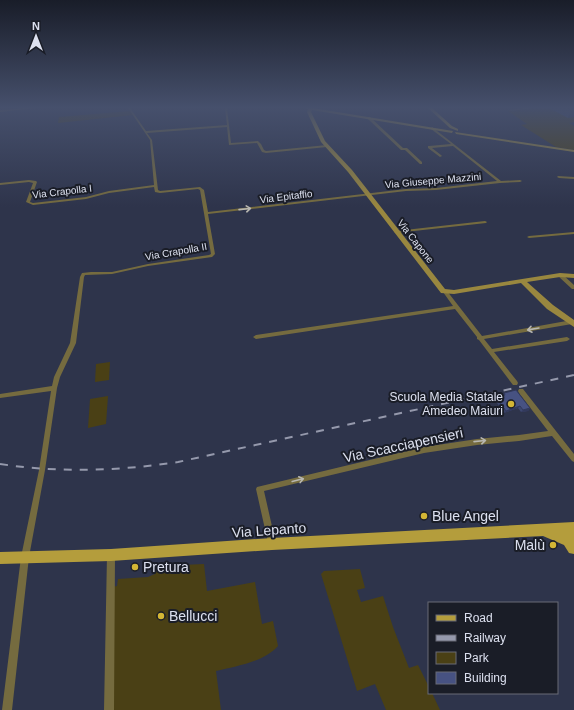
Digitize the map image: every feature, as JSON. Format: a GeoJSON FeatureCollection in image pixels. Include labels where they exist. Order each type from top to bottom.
{"type":"FeatureCollection","features":[{"type":"Feature","properties":{"kind":"main road","name":"Via Lepanto"},"geometry":{"type":"LineString","coordinates":[[0,558],[111,554],[541,530],[572,540]]}},
{"type":"Feature","properties":{"kind":"street"},"geometry":{"type":"LineString","coordinates":[[151,141],[155,186]]}},
{"type":"Feature","properties":{"kind":"street"},"geometry":{"type":"LineString","coordinates":[[230,141],[230,144],[258,142],[264,152],[327,146]]}},
{"type":"Feature","properties":{"kind":"street","name":"Via Capone"},"geometry":{"type":"LineString","coordinates":[[324,141],[439,287],[445,292],[455,307],[515,383]]}},
{"type":"Feature","properties":{"kind":"street"},"geometry":{"type":"LineString","coordinates":[[394,141],[421,163]]}},
{"type":"Feature","properties":{"kind":"street","name":"Via Giuseppe Mazzini"},"geometry":{"type":"LineString","coordinates":[[447,141],[500,182]]}},
{"type":"Feature","properties":{"kind":"street"},"geometry":{"type":"LineString","coordinates":[[513,141],[574,151]]}},
{"type":"Feature","properties":{"kind":"street"},"geometry":{"type":"LineString","coordinates":[[440,156],[429,147],[452,145]]}},
{"type":"Feature","properties":{"kind":"street"},"geometry":{"type":"LineString","coordinates":[[559,177],[574,178]]}},
{"type":"Feature","properties":{"kind":"street","name":"Via Crapolla I"},"geometry":{"type":"LineString","coordinates":[[0,184],[29,181],[35,182],[28,202],[33,204],[86,198],[109,192],[155,186]]}},
{"type":"Feature","properties":{"kind":"street","name":"Via Giuseppe Mazzini"},"geometry":{"type":"LineString","coordinates":[[368,195],[520,181]]}},
{"type":"Feature","properties":{"kind":"street","name":"Via Crapolla II"},"geometry":{"type":"LineString","coordinates":[[7,710],[25,557],[42,470],[54,388],[57,377],[73,343],[82,275],[96,272],[112,273],[148,265],[212,255],[214,252],[201,189],[160,192],[156,191],[155,186]]}},
{"type":"Feature","properties":{"kind":"street","name":"Via Epitaffio"},"geometry":{"type":"LineString","coordinates":[[206,213],[368,195]]}},
{"type":"Feature","properties":{"kind":"street"},"geometry":{"type":"LineString","coordinates":[[396,232],[485,222]]}},
{"type":"Feature","properties":{"kind":"street"},"geometry":{"type":"LineString","coordinates":[[529,237],[574,233]]}},
{"type":"Feature","properties":{"kind":"street"},"geometry":{"type":"LineString","coordinates":[[445,292],[524,282],[560,275],[574,276]]}},
{"type":"Feature","properties":{"kind":"street"},"geometry":{"type":"LineString","coordinates":[[560,275],[574,288]]}},
{"type":"Feature","properties":{"kind":"street"},"geometry":{"type":"LineString","coordinates":[[524,282],[550,307],[573,323]]}},
{"type":"Feature","properties":{"kind":"street"},"geometry":{"type":"LineString","coordinates":[[256,337],[455,307]]}},
{"type":"Feature","properties":{"kind":"street"},"geometry":{"type":"LineString","coordinates":[[479,338],[573,323]]}},
{"type":"Feature","properties":{"kind":"street"},"geometry":{"type":"LineString","coordinates":[[490,351],[567,339]]}},
{"type":"Feature","properties":{"kind":"street"},"geometry":{"type":"LineString","coordinates":[[0,396],[54,388]]}},
{"type":"Feature","properties":{"kind":"street"},"geometry":{"type":"LineString","coordinates":[[522,391],[574,459]]}},
{"type":"Feature","properties":{"kind":"street","name":"Via Scacciapensieri"},"geometry":{"type":"LineString","coordinates":[[272,544],[260,489],[424,450],[553,433]]}},
{"type":"Feature","properties":{"kind":"street"},"geometry":{"type":"LineString","coordinates":[[109,710],[111,554]]}},
{"type":"Feature","properties":{"kind":"green space"},"geometry":{"type":"Polygon","coordinates":[[[547,141],[574,141],[574,150],[556,147],[547,141]]]}},
{"type":"Feature","properties":{"kind":"green space"},"geometry":{"type":"Polygon","coordinates":[[[110,362],[109,380],[95,382],[96,364],[110,362]]]}},
{"type":"Feature","properties":{"kind":"green space"},"geometry":{"type":"Polygon","coordinates":[[[108,396],[106,424],[88,428],[90,399],[108,396]]]}},
{"type":"Feature","properties":{"kind":"green space","name":"Bellucci"},"geometry":{"type":"Polygon","coordinates":[[[204,564],[207,591],[255,582],[262,624],[273,621],[278,646],[258,660],[216,671],[221,710],[113,710],[112,587],[117,586],[118,579],[148,577],[155,574],[159,566],[204,564]]]}},
{"type":"Feature","properties":{"kind":"green space"},"geometry":{"type":"Polygon","coordinates":[[[360,569],[365,588],[357,590],[361,602],[383,596],[409,668],[418,665],[428,685],[428,694],[432,694],[440,710],[386,710],[375,684],[357,691],[321,574],[324,571],[360,569]]]}},
{"type":"Feature","properties":{"kind":"building","name":"Scuola Media Statale Amedeo Maiuri"},"geometry":{"type":"Polygon","coordinates":[[[516,390],[530,408],[523,410],[520,406],[506,411],[496,397],[516,390]]]}},
{"type":"Feature","properties":{"kind":"railway"},"geometry":{"type":"LineString","coordinates":[[0,464],[45,469],[89,470],[178,462],[574,375]]}},
{"type":"Feature","properties":{"kind":"place","name":"Scuola Media Statale Amedeo Maiuri"},"geometry":{"type":"Point","coordinates":[511,404]}},
{"type":"Feature","properties":{"kind":"place","name":"Blue Angel"},"geometry":{"type":"Point","coordinates":[424,516]}},
{"type":"Feature","properties":{"kind":"place","name":"Malù"},"geometry":{"type":"Point","coordinates":[553,545]}},
{"type":"Feature","properties":{"kind":"place","name":"Pretura"},"geometry":{"type":"Point","coordinates":[135,567]}},
{"type":"Feature","properties":{"kind":"place","name":"Bellucci"},"geometry":{"type":"Point","coordinates":[161,616]}}]}
